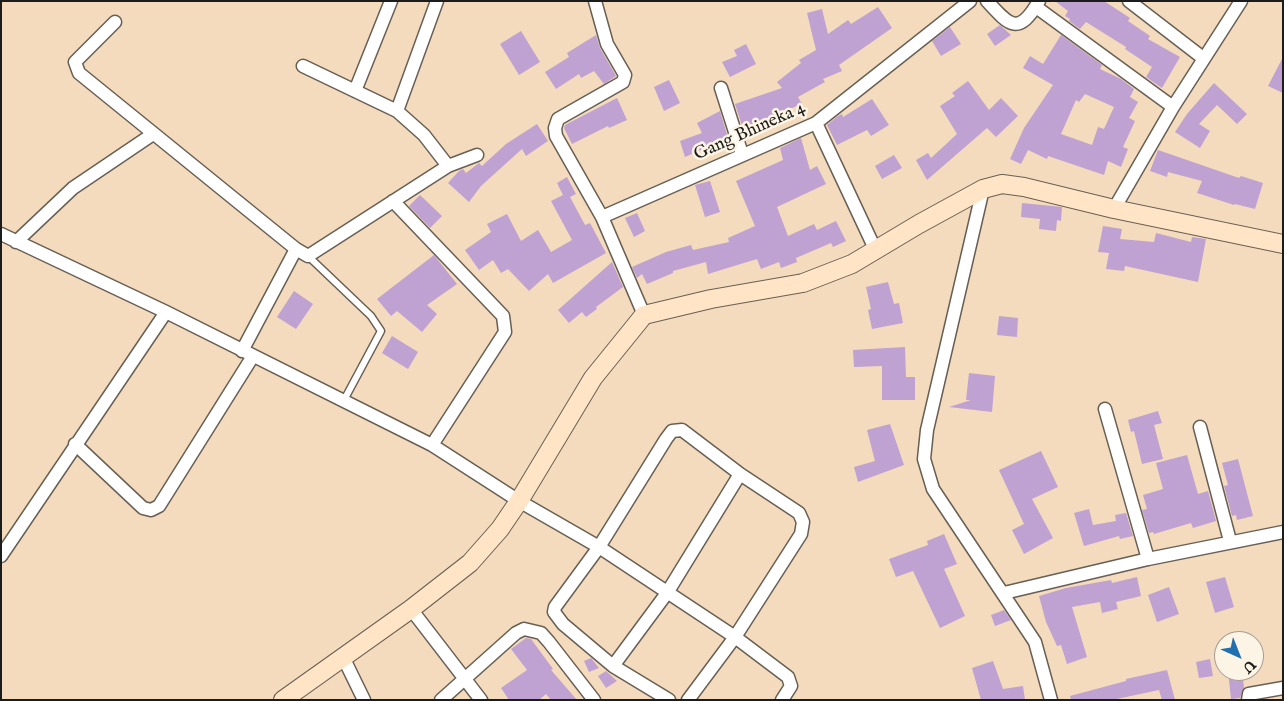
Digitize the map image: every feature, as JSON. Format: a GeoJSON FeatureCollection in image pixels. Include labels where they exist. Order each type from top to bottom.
{"type":"FeatureCollection","features":[{"type":"Feature","properties":{"kind":"street"},"geometry":{"type":"LineString","coordinates":[[355,91],[391,1]]}},
{"type":"Feature","properties":{"kind":"street"},"geometry":{"type":"LineString","coordinates":[[397,111],[437,1]]}},
{"type":"Feature","properties":{"kind":"street"},"geometry":{"type":"LineString","coordinates":[[595,1],[607,44],[625,75],[623,82],[558,119],[554,128],[556,136],[602,217],[644,315]]}},
{"type":"Feature","properties":{"kind":"street","name":"Gang Bhineka 4"},"geometry":{"type":"LineString","coordinates":[[602,217],[816,123],[970,1]]}},
{"type":"Feature","properties":{"kind":"street"},"geometry":{"type":"LineString","coordinates":[[987,1],[1007,24],[1014,25],[1023,22],[1037,4],[1173,107]]}},
{"type":"Feature","properties":{"kind":"street"},"geometry":{"type":"LineString","coordinates":[[1129,1],[1204,58]]}},
{"type":"Feature","properties":{"kind":"street"},"geometry":{"type":"LineString","coordinates":[[1114,209],[1173,107],[1241,1]]}},
{"type":"Feature","properties":{"kind":"street"},"geometry":{"type":"LineString","coordinates":[[115,22],[75,62],[79,72],[296,249],[308,256],[448,166],[477,155]]}},
{"type":"Feature","properties":{"kind":"street"},"geometry":{"type":"LineString","coordinates":[[303,66],[397,111],[424,135],[448,166]]}},
{"type":"Feature","properties":{"kind":"street"},"geometry":{"type":"LineString","coordinates":[[721,88],[742,154]]}},
{"type":"Feature","properties":{"kind":"street"},"geometry":{"type":"LineString","coordinates":[[816,123],[876,251]]}},
{"type":"Feature","properties":{"kind":"street"},"geometry":{"type":"LineString","coordinates":[[16,242],[73,188],[154,134]]}},
{"type":"Feature","properties":{"kind":"street"},"geometry":{"type":"LineString","coordinates":[[283,700],[344,659],[470,563],[500,529],[519,501],[585,389],[644,315],[803,283],[852,264],[983,189],[1002,184],[1024,187],[1114,209],[1283,244]]}},
{"type":"Feature","properties":{"kind":"street"},"geometry":{"type":"LineString","coordinates":[[983,189],[927,430],[924,459],[933,489],[1035,642],[1051,700]]}},
{"type":"Feature","properties":{"kind":"street"},"geometry":{"type":"LineString","coordinates":[[393,201],[503,316],[505,332],[432,445]]}},
{"type":"Feature","properties":{"kind":"street"},"geometry":{"type":"LineString","coordinates":[[1,234],[166,312],[432,445],[519,501],[599,547],[735,636],[788,677],[791,686],[782,700]]}},
{"type":"Feature","properties":{"kind":"street"},"geometry":{"type":"LineString","coordinates":[[75,444],[143,508],[151,510],[159,506],[247,354],[296,249]]}},
{"type":"Feature","properties":{"kind":"street"},"geometry":{"type":"LineString","coordinates":[[2,555],[75,444],[166,312]]}},
{"type":"Feature","properties":{"kind":"street"},"geometry":{"type":"LineString","coordinates":[[1105,409],[1148,559]]}},
{"type":"Feature","properties":{"kind":"street"},"geometry":{"type":"LineString","coordinates":[[1200,427],[1230,541]]}},
{"type":"Feature","properties":{"kind":"street"},"geometry":{"type":"LineString","coordinates":[[669,700],[613,666],[563,624],[554,612],[599,547],[672,431],[682,430],[690,433],[740,474],[790,506],[799,513],[803,522],[801,534],[735,636],[688,700]]}},
{"type":"Feature","properties":{"kind":"street"},"geometry":{"type":"LineString","coordinates":[[613,666],[667,593],[740,474]]}},
{"type":"Feature","properties":{"kind":"street"},"geometry":{"type":"LineString","coordinates":[[1004,593],[1230,541],[1283,532]]}},
{"type":"Feature","properties":{"kind":"street"},"geometry":{"type":"LineString","coordinates":[[412,609],[481,700]]}},
{"type":"Feature","properties":{"kind":"street"},"geometry":{"type":"LineString","coordinates":[[441,700],[466,680],[516,633],[524,629],[532,630],[549,642],[594,700]]}},
{"type":"Feature","properties":{"kind":"street"},"geometry":{"type":"LineString","coordinates":[[344,659],[364,700]]}},
{"type":"Feature","properties":{"kind":"street"},"geometry":{"type":"LineString","coordinates":[[1248,700],[1250,694],[1254,691],[1283,688]]}},
{"type":"Feature","properties":{"kind":"lane"},"geometry":{"type":"LineString","coordinates":[[308,256],[372,316],[381,331],[343,402]]}},
{"type":"Feature","properties":{"kind":"building"},"geometry":{"type":"Polygon","coordinates":[[[1055,1],[1104,1],[1130,18],[1128,21],[1150,36],[1148,39],[1180,57],[1162,88],[1146,77],[1152,67],[1125,49],[1126,47],[1086,22],[1080,29],[1065,16],[1068,11],[1055,1]]]}},
{"type":"Feature","properties":{"kind":"building"},"geometry":{"type":"Polygon","coordinates":[[[878,7],[892,28],[839,65],[842,71],[823,79],[825,82],[798,97],[802,104],[758,122],[760,125],[744,132],[735,104],[782,88],[777,82],[801,63],[799,60],[816,50],[807,13],[822,9],[828,34],[848,20],[851,24],[878,7]]]}},
{"type":"Feature","properties":{"kind":"building"},"geometry":{"type":"Polygon","coordinates":[[[1000,25],[1011,35],[995,46],[987,34],[1000,25]]]}},
{"type":"Feature","properties":{"kind":"building"},"geometry":{"type":"Polygon","coordinates":[[[950,27],[961,44],[941,56],[932,41],[950,27]]]}},
{"type":"Feature","properties":{"kind":"building"},"geometry":{"type":"Polygon","coordinates":[[[521,31],[540,62],[519,75],[500,44],[521,31]]]}},
{"type":"Feature","properties":{"kind":"building"},"geometry":{"type":"Polygon","coordinates":[[[596,35],[600,48],[616,76],[604,84],[594,71],[581,78],[579,74],[556,89],[545,72],[569,57],[567,53],[596,35]]]}},
{"type":"Feature","properties":{"kind":"building"},"geometry":{"type":"Polygon","coordinates":[[[1061,35],[1102,65],[1100,69],[1121,79],[1134,89],[1130,97],[1138,102],[1129,118],[1135,121],[1123,147],[1128,149],[1121,167],[1108,161],[1104,175],[1048,156],[1047,159],[1028,150],[1021,164],[1010,159],[1024,128],[1053,85],[1023,68],[1030,56],[1043,64],[1061,35]],[[1085,94],[1079,102],[1076,100],[1061,134],[1092,145],[1098,127],[1104,129],[1114,107],[1085,94]]]}},
{"type":"Feature","properties":{"kind":"building"},"geometry":{"type":"Polygon","coordinates":[[[746,44],[756,64],[730,77],[722,62],[737,56],[734,50],[746,44]]]}},
{"type":"Feature","properties":{"kind":"building"},"geometry":{"type":"Polygon","coordinates":[[[1283,57],[1283,93],[1268,86],[1283,57]]]}},
{"type":"Feature","properties":{"kind":"building"},"geometry":{"type":"Polygon","coordinates":[[[669,80],[680,103],[664,111],[654,87],[669,80]]]}},
{"type":"Feature","properties":{"kind":"building"},"geometry":{"type":"Polygon","coordinates":[[[968,81],[989,110],[1001,98],[1018,116],[996,137],[987,128],[927,180],[916,160],[928,153],[931,158],[957,134],[940,106],[955,96],[952,93],[968,81]]]}},
{"type":"Feature","properties":{"kind":"building"},"geometry":{"type":"Polygon","coordinates":[[[1214,83],[1247,114],[1237,124],[1217,105],[1199,124],[1210,131],[1200,148],[1175,132],[1187,114],[1214,83]]]}},
{"type":"Feature","properties":{"kind":"building"},"geometry":{"type":"Polygon","coordinates":[[[617,98],[627,120],[609,128],[608,126],[572,144],[564,128],[565,125],[617,98]]]}},
{"type":"Feature","properties":{"kind":"building"},"geometry":{"type":"Polygon","coordinates":[[[872,99],[889,125],[871,136],[867,130],[837,145],[827,125],[838,116],[842,114],[843,117],[872,99]]]}},
{"type":"Feature","properties":{"kind":"building"},"geometry":{"type":"Polygon","coordinates":[[[720,111],[728,138],[685,157],[680,141],[702,133],[697,123],[720,111]]]}},
{"type":"Feature","properties":{"kind":"building"},"geometry":{"type":"Polygon","coordinates":[[[537,124],[548,141],[526,156],[522,149],[481,186],[469,202],[448,183],[463,169],[466,173],[479,163],[482,166],[506,144],[537,124]]]}},
{"type":"Feature","properties":{"kind":"building"},"geometry":{"type":"Polygon","coordinates":[[[801,138],[810,170],[817,166],[826,184],[777,207],[788,236],[814,224],[817,230],[836,221],[846,241],[833,247],[831,243],[796,258],[797,262],[781,268],[779,262],[761,269],[757,259],[708,274],[706,262],[673,271],[673,273],[647,284],[642,274],[637,278],[632,267],[666,252],[691,245],[693,250],[729,242],[728,238],[755,226],[736,181],[783,160],[780,148],[801,138]]]}},
{"type":"Feature","properties":{"kind":"building"},"geometry":{"type":"Polygon","coordinates":[[[1158,150],[1239,178],[1241,176],[1263,183],[1255,209],[1234,205],[1197,193],[1202,181],[1168,172],[1167,177],[1150,171],[1158,150]]]}},
{"type":"Feature","properties":{"kind":"building"},"geometry":{"type":"Polygon","coordinates":[[[894,155],[902,168],[882,179],[875,166],[894,155]]]}},
{"type":"Feature","properties":{"kind":"building"},"geometry":{"type":"Polygon","coordinates":[[[567,177],[576,194],[570,197],[585,225],[590,223],[606,253],[553,283],[548,274],[529,291],[508,269],[501,273],[493,260],[479,270],[465,250],[491,232],[487,224],[507,214],[521,241],[538,230],[551,252],[572,240],[551,201],[563,195],[557,183],[567,177]]]}},
{"type":"Feature","properties":{"kind":"building"},"geometry":{"type":"Polygon","coordinates":[[[710,181],[720,212],[705,217],[695,185],[710,181]]]}},
{"type":"Feature","properties":{"kind":"building"},"geometry":{"type":"Polygon","coordinates":[[[420,195],[442,216],[430,228],[409,206],[420,195]]]}},
{"type":"Feature","properties":{"kind":"building"},"geometry":{"type":"Polygon","coordinates":[[[1022,203],[1062,207],[1061,221],[1057,220],[1056,231],[1039,229],[1040,219],[1021,217],[1022,203]]]}},
{"type":"Feature","properties":{"kind":"building"},"geometry":{"type":"Polygon","coordinates":[[[637,213],[645,231],[634,237],[625,218],[637,213]]]}},
{"type":"Feature","properties":{"kind":"building"},"geometry":{"type":"Polygon","coordinates":[[[1103,226],[1122,229],[1120,239],[1154,242],[1156,233],[1191,242],[1192,237],[1206,239],[1198,282],[1125,266],[1124,271],[1106,269],[1109,253],[1098,252],[1103,226]]]}},
{"type":"Feature","properties":{"kind":"building"},"geometry":{"type":"Polygon","coordinates":[[[434,255],[457,284],[427,305],[437,314],[422,332],[397,311],[391,316],[377,299],[434,255]]]}},
{"type":"Feature","properties":{"kind":"building"},"geometry":{"type":"Polygon","coordinates":[[[612,262],[623,287],[586,317],[582,312],[569,323],[558,310],[612,262]]]}},
{"type":"Feature","properties":{"kind":"building"},"geometry":{"type":"Polygon","coordinates":[[[888,282],[894,304],[899,303],[903,323],[872,329],[868,310],[871,309],[866,287],[888,282]]]}},
{"type":"Feature","properties":{"kind":"building"},"geometry":{"type":"Polygon","coordinates":[[[294,291],[313,304],[296,329],[277,317],[294,291]]]}},
{"type":"Feature","properties":{"kind":"building"},"geometry":{"type":"Polygon","coordinates":[[[999,316],[1018,318],[1017,337],[997,335],[999,316]]]}},
{"type":"Feature","properties":{"kind":"building"},"geometry":{"type":"Polygon","coordinates":[[[392,336],[418,352],[408,369],[382,353],[392,336]]]}},
{"type":"Feature","properties":{"kind":"building"},"geometry":{"type":"Polygon","coordinates":[[[905,347],[906,377],[915,377],[915,400],[882,400],[882,366],[854,367],[853,350],[905,347]]]}},
{"type":"Feature","properties":{"kind":"building"},"geometry":{"type":"Polygon","coordinates":[[[969,373],[995,376],[992,412],[949,407],[971,400],[966,400],[969,373]]]}},
{"type":"Feature","properties":{"kind":"building"},"geometry":{"type":"Polygon","coordinates":[[[1158,411],[1162,423],[1154,425],[1163,459],[1142,464],[1134,431],[1131,432],[1128,420],[1158,411]]]}},
{"type":"Feature","properties":{"kind":"building"},"geometry":{"type":"Polygon","coordinates":[[[890,424],[904,465],[858,482],[854,467],[875,461],[867,430],[890,424]]]}},
{"type":"Feature","properties":{"kind":"building"},"geometry":{"type":"Polygon","coordinates":[[[1041,451],[1058,487],[1032,499],[1053,538],[1024,554],[1012,530],[1024,524],[999,470],[1041,451]]]}},
{"type":"Feature","properties":{"kind":"building"},"geometry":{"type":"Polygon","coordinates":[[[1187,455],[1198,494],[1208,491],[1216,521],[1193,528],[1191,523],[1154,534],[1153,532],[1149,533],[1142,510],[1147,509],[1143,495],[1163,489],[1156,463],[1187,455]]]}},
{"type":"Feature","properties":{"kind":"building"},"geometry":{"type":"Polygon","coordinates":[[[1238,459],[1253,516],[1237,520],[1236,515],[1232,516],[1224,486],[1228,485],[1222,463],[1238,459]]]}},
{"type":"Feature","properties":{"kind":"building"},"geometry":{"type":"Polygon","coordinates":[[[1089,509],[1093,525],[1116,521],[1115,515],[1126,513],[1133,536],[1120,539],[1119,536],[1084,546],[1074,513],[1089,509]]]}},
{"type":"Feature","properties":{"kind":"building"},"geometry":{"type":"Polygon","coordinates":[[[944,534],[957,564],[944,569],[965,616],[940,628],[913,571],[896,577],[889,559],[928,545],[927,541],[944,534]]]}},
{"type":"Feature","properties":{"kind":"building"},"geometry":{"type":"Polygon","coordinates":[[[1137,577],[1141,596],[1116,602],[1118,609],[1102,613],[1100,602],[1072,607],[1087,657],[1067,664],[1061,645],[1057,646],[1046,622],[1039,596],[1066,588],[1111,580],[1112,583],[1137,577]]]}},
{"type":"Feature","properties":{"kind":"building"},"geometry":{"type":"Polygon","coordinates":[[[1225,577],[1234,607],[1215,613],[1206,582],[1225,577]]]}},
{"type":"Feature","properties":{"kind":"building"},"geometry":{"type":"Polygon","coordinates":[[[1169,587],[1179,614],[1157,622],[1148,595],[1169,587]]]}},
{"type":"Feature","properties":{"kind":"building"},"geometry":{"type":"Polygon","coordinates":[[[1004,610],[1011,620],[995,626],[991,615],[1004,610]]]}},
{"type":"Feature","properties":{"kind":"building"},"geometry":{"type":"Polygon","coordinates":[[[526,638],[531,639],[553,669],[551,670],[577,700],[551,700],[546,694],[539,700],[509,700],[501,688],[527,670],[511,649],[526,638]]]}},
{"type":"Feature","properties":{"kind":"building"},"geometry":{"type":"Polygon","coordinates":[[[591,658],[599,668],[589,672],[584,661],[591,658]]]}},
{"type":"Feature","properties":{"kind":"building"},"geometry":{"type":"Polygon","coordinates":[[[1210,659],[1213,676],[1199,678],[1196,662],[1210,659]]]}},
{"type":"Feature","properties":{"kind":"building"},"geometry":{"type":"Polygon","coordinates":[[[993,661],[1003,689],[1023,686],[1025,700],[981,700],[972,668],[993,661]]]}},
{"type":"Feature","properties":{"kind":"building"},"geometry":{"type":"Polygon","coordinates":[[[1167,670],[1175,700],[1162,700],[1159,690],[1112,700],[1071,700],[1070,696],[1126,681],[1126,679],[1167,670]]]}},
{"type":"Feature","properties":{"kind":"building"},"geometry":{"type":"Polygon","coordinates":[[[606,671],[617,681],[606,688],[598,676],[606,671]]]}},
{"type":"Feature","properties":{"kind":"building"},"geometry":{"type":"Polygon","coordinates":[[[1229,681],[1243,681],[1244,688],[1240,698],[1231,699],[1229,681]]]}}]}
